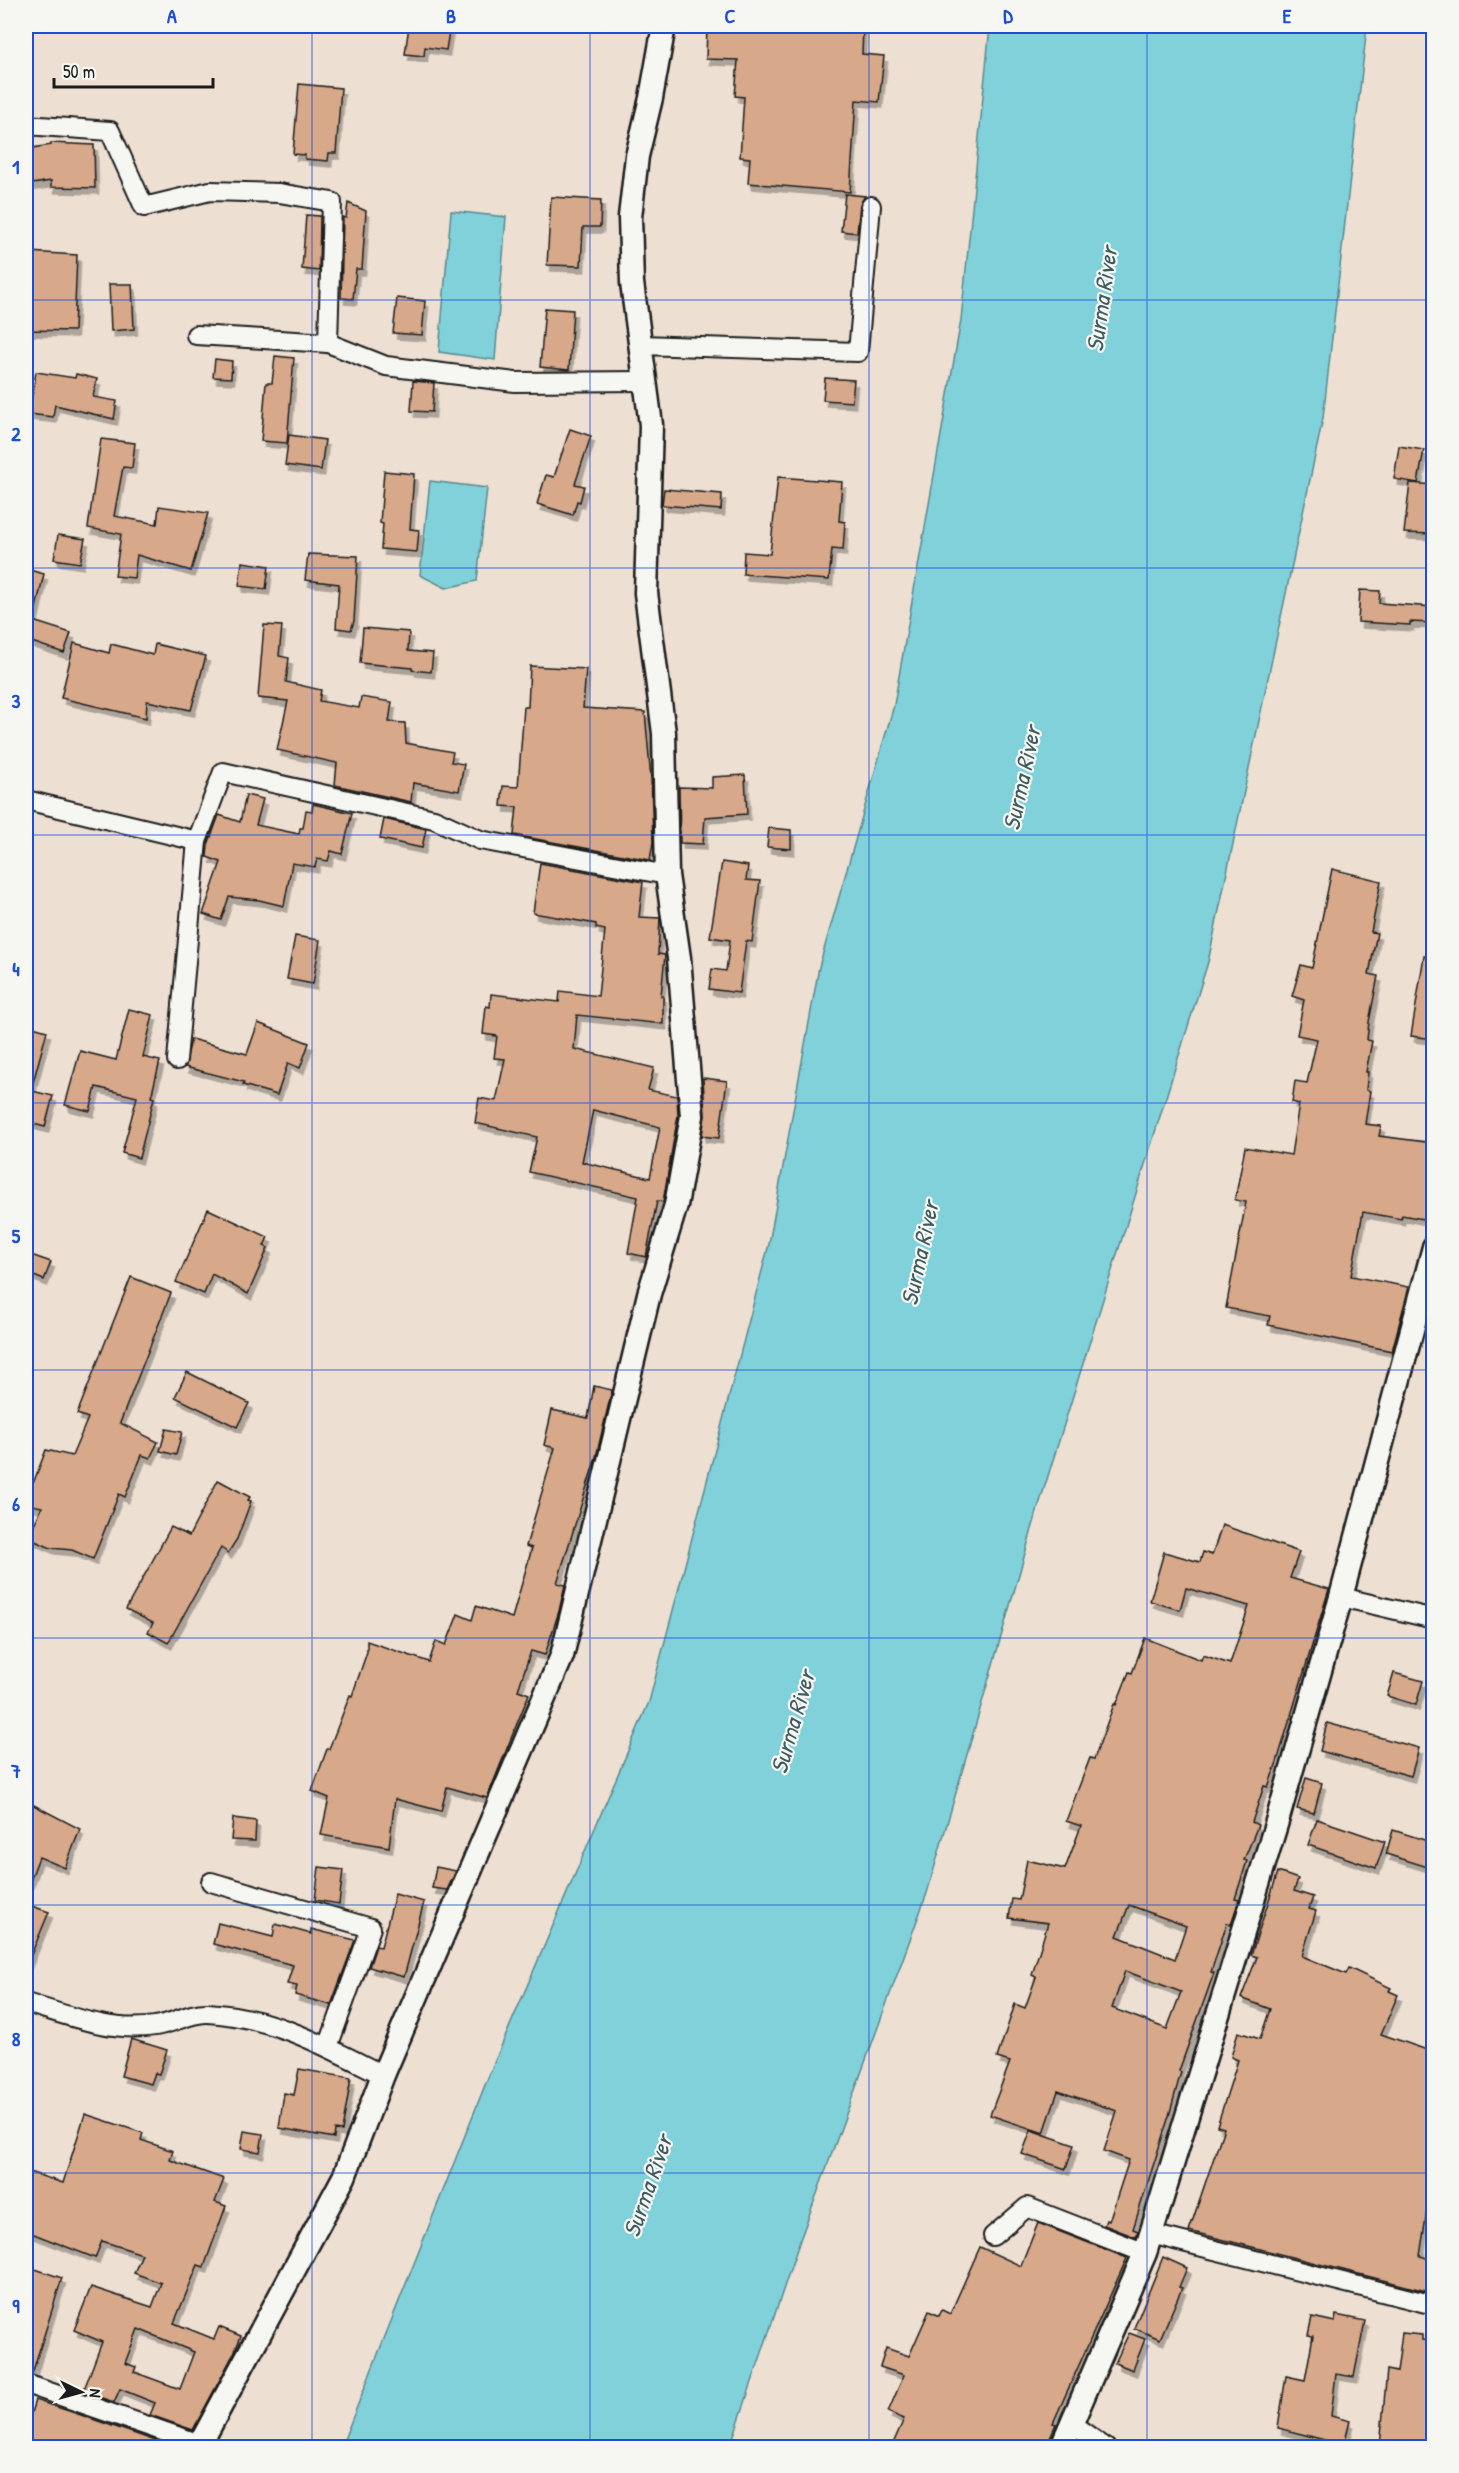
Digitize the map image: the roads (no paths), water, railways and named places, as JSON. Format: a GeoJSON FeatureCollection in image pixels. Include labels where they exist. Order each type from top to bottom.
{"type":"FeatureCollection","features":[{"type":"Feature","properties":{"kind":"street"},"geometry":{"type":"LineString","coordinates":[[26,2384],[199,2446],[344,2177],[382,2075],[562,1656],[649,1294],[676,1205],[692,1116],[679,958],[668,875],[664,733],[646,593],[651,425],[632,283],[630,217],[637,156],[651,98],[664,26]]}},
{"type":"Feature","properties":{"kind":"street"},"geometry":{"type":"LineString","coordinates":[[26,125],[110,131],[144,207],[210,191],[279,193],[332,202],[328,343]]}},
{"type":"Feature","properties":{"kind":"street"},"geometry":{"type":"LineString","coordinates":[[640,345],[858,352],[871,206]]}},
{"type":"Feature","properties":{"kind":"street"},"geometry":{"type":"LineString","coordinates":[[196,335],[328,343],[386,366],[515,382],[645,381]]}},
{"type":"Feature","properties":{"kind":"street"},"geometry":{"type":"LineString","coordinates":[[177,1060],[197,841],[223,772],[434,819],[480,840],[668,875]]}},
{"type":"Feature","properties":{"kind":"street"},"geometry":{"type":"LineString","coordinates":[[26,800],[197,841]]}},
{"type":"Feature","properties":{"kind":"street"},"geometry":{"type":"LineString","coordinates":[[1061,2448],[1148,2244],[1278,1818],[1341,1597],[1434,1247]]}},
{"type":"Feature","properties":{"kind":"street"},"geometry":{"type":"LineString","coordinates":[[1341,1597],[1434,1618]]}},
{"type":"Feature","properties":{"kind":"street"},"geometry":{"type":"LineString","coordinates":[[211,1882],[371,1928],[328,2047]]}},
{"type":"Feature","properties":{"kind":"street"},"geometry":{"type":"LineString","coordinates":[[26,2003],[121,2028],[156,2026],[205,2012],[276,2024],[328,2047],[382,2075]]}},
{"type":"Feature","properties":{"kind":"street"},"geometry":{"type":"LineString","coordinates":[[993,2236],[1027,2207],[1148,2244],[1434,2305]]}},
{"type":"Feature","properties":{"kind":"street"},"geometry":{"type":"LineString","coordinates":[[1072,2424],[1106,2448]]}},
{"type":"Feature","properties":{"kind":"water","name":"Surma River"},"geometry":{"type":"Polygon","coordinates":[[[990,26],[1367,26],[1323,418],[1208,962],[1039,1505],[927,1893],[800,2240],[730,2447],[341,2447],[491,2070],[649,1702],[769,1244],[819,967],[894,705],[961,320],[990,26]]]}},
{"type":"Feature","properties":{"kind":"water"},"geometry":{"type":"Polygon","coordinates":[[[451,211],[506,217],[495,360],[439,352],[451,211]]]}},
{"type":"Feature","properties":{"kind":"water"},"geometry":{"type":"Polygon","coordinates":[[[430,481],[487,488],[477,581],[446,588],[420,575],[430,481]]]}}]}
